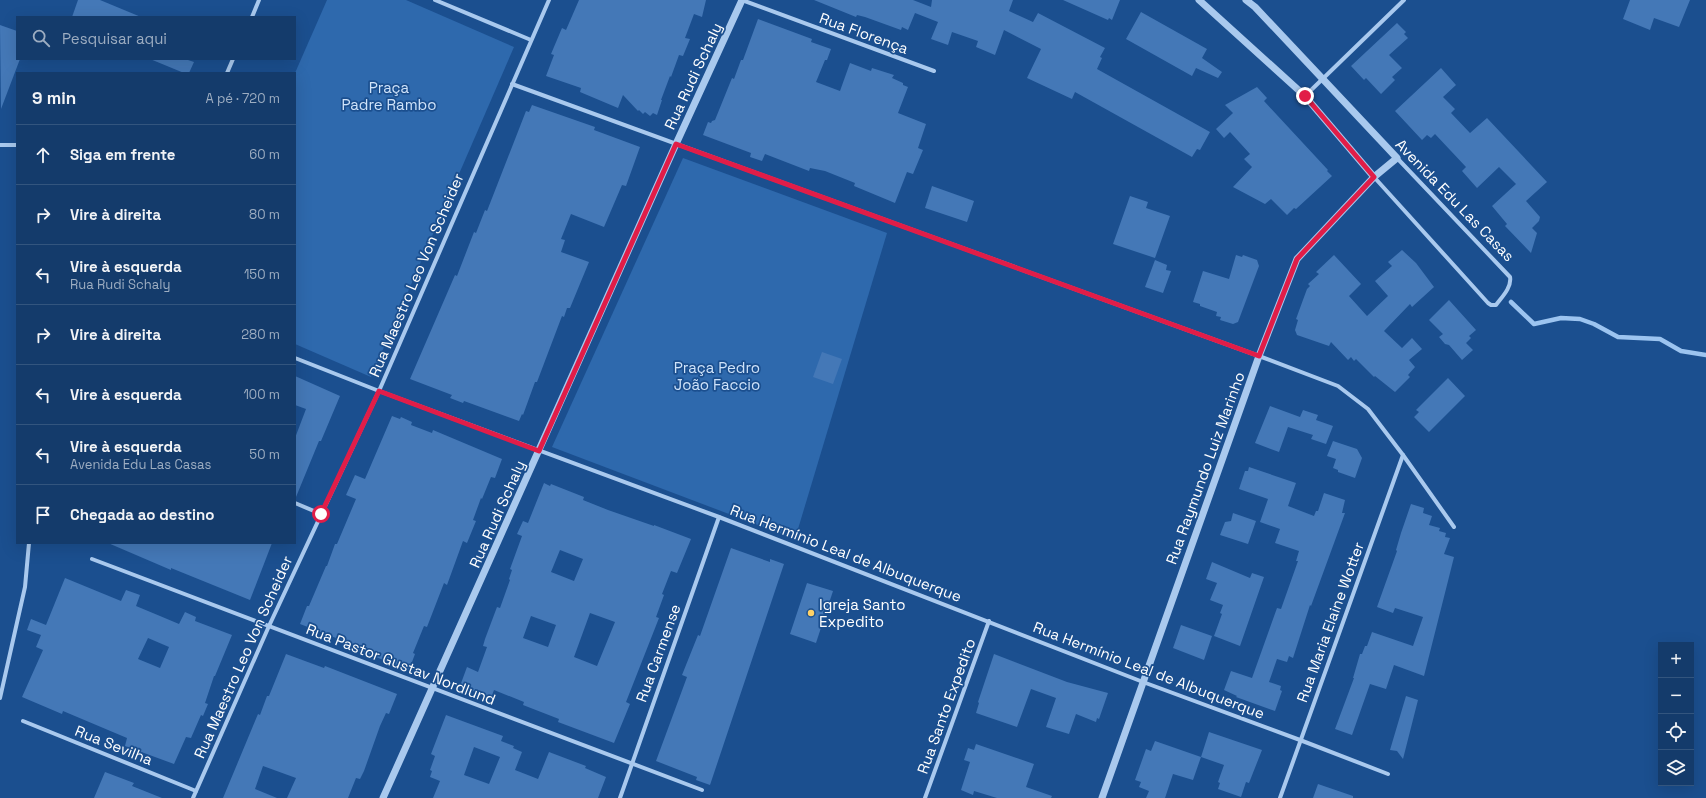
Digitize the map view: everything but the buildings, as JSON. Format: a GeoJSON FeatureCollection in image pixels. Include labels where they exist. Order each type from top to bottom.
{"type":"FeatureCollection","features":[{"type":"Feature","properties":{"kind":"street"},"geometry":{"type":"LineString","coordinates":[[252,16],[259,0]]}},
{"type":"Feature","properties":{"kind":"street"},"geometry":{"type":"LineString","coordinates":[[435,0],[531,40]]}},
{"type":"Feature","properties":{"kind":"street","name":"Rua Maestro Leo Von Scheider"},"geometry":{"type":"LineString","coordinates":[[194,798],[269,626],[379,391],[549,0]]}},
{"type":"Feature","properties":{"kind":"street","name":"Rua Florença"},"geometry":{"type":"LineString","coordinates":[[742,0],[934,71]]}},
{"type":"Feature","properties":{"kind":"street","name":"Rua Rudi Schaly"},"geometry":{"type":"LineString","coordinates":[[383,798],[742,0]]}},
{"type":"Feature","properties":{"kind":"street","name":"Avenida Edu Las Casas"},"geometry":{"type":"LineString","coordinates":[[1199,0],[1305,96],[1374,177],[1488,303],[1491,305],[1496,305],[1509,286],[1511,282],[1510,277],[1396,158],[1323,78],[1255,7],[1246,0]]}},
{"type":"Feature","properties":{"kind":"street"},"geometry":{"type":"LineString","coordinates":[[1305,96],[1404,0]]}},
{"type":"Feature","properties":{"kind":"street"},"geometry":{"type":"LineString","coordinates":[[227,72],[233,60]]}},
{"type":"Feature","properties":{"kind":"street"},"geometry":{"type":"LineString","coordinates":[[512,84],[1338,386],[1368,409],[1454,527]]}},
{"type":"Feature","properties":{"kind":"street"},"geometry":{"type":"LineString","coordinates":[[0,145],[16,145]]}},
{"type":"Feature","properties":{"kind":"street","name":"Rua Raymundo Luiz Marinho"},"geometry":{"type":"LineString","coordinates":[[1102,798],[1259,356],[1297,259],[1374,177],[1396,158]]}},
{"type":"Feature","properties":{"kind":"street","name":"Rua Hermínio Leal de Albuquerque"},"geometry":{"type":"LineString","coordinates":[[296,358],[539,451],[719,517],[1143,682],[1388,774]]}},
{"type":"Feature","properties":{"kind":"street","name":"Rua Maria Elaine Wotter"},"geometry":{"type":"LineString","coordinates":[[1280,798],[1403,455]]}},
{"type":"Feature","properties":{"kind":"street"},"geometry":{"type":"LineString","coordinates":[[296,503],[321,514]]}},
{"type":"Feature","properties":{"kind":"street","name":"Rua Carmense"},"geometry":{"type":"LineString","coordinates":[[620,798],[719,517]]}},
{"type":"Feature","properties":{"kind":"street"},"geometry":{"type":"LineString","coordinates":[[0,698],[25,587],[29,544]]}},
{"type":"Feature","properties":{"kind":"street","name":"Rua Pastor Gustav Nordlund"},"geometry":{"type":"LineString","coordinates":[[92,559],[702,790]]}},
{"type":"Feature","properties":{"kind":"street","name":"Rua Santo Expedito"},"geometry":{"type":"LineString","coordinates":[[925,798],[989,621]]}},
{"type":"Feature","properties":{"kind":"street","name":"Rua Sevilha"},"geometry":{"type":"LineString","coordinates":[[23,722],[196,791]]}},
{"type":"Feature","properties":{"kind":"green space","name":"Praça Padre Rambo"},"geometry":{"type":"Polygon","coordinates":[[[327,0],[406,0],[514,47],[371,377],[296,344],[295,72],[327,0]]]}},
{"type":"Feature","properties":{"kind":"green space","name":"Praça Pedro João Faccio"},"geometry":{"type":"Polygon","coordinates":[[[683,158],[887,233],[795,539],[552,447],[683,158]]]}},
{"type":"Feature","properties":{"kind":"waterway"},"geometry":{"type":"LineString","coordinates":[[1511,302],[1534,324],[1561,318],[1580,319],[1594,324],[1618,337],[1660,339],[1681,351],[1706,355]]}},
{"type":"Feature","properties":{"kind":"place","name":"Igreja Santo Expedito"},"geometry":{"type":"Point","coordinates":[811,613]}},
{"type":"Feature","properties":{"kind":"route"},"geometry":{"type":"LineString","coordinates":[[321,514],[379,391],[539,451],[676,144],[1259,356],[1297,259],[1374,177],[1305,96]]}}]}
